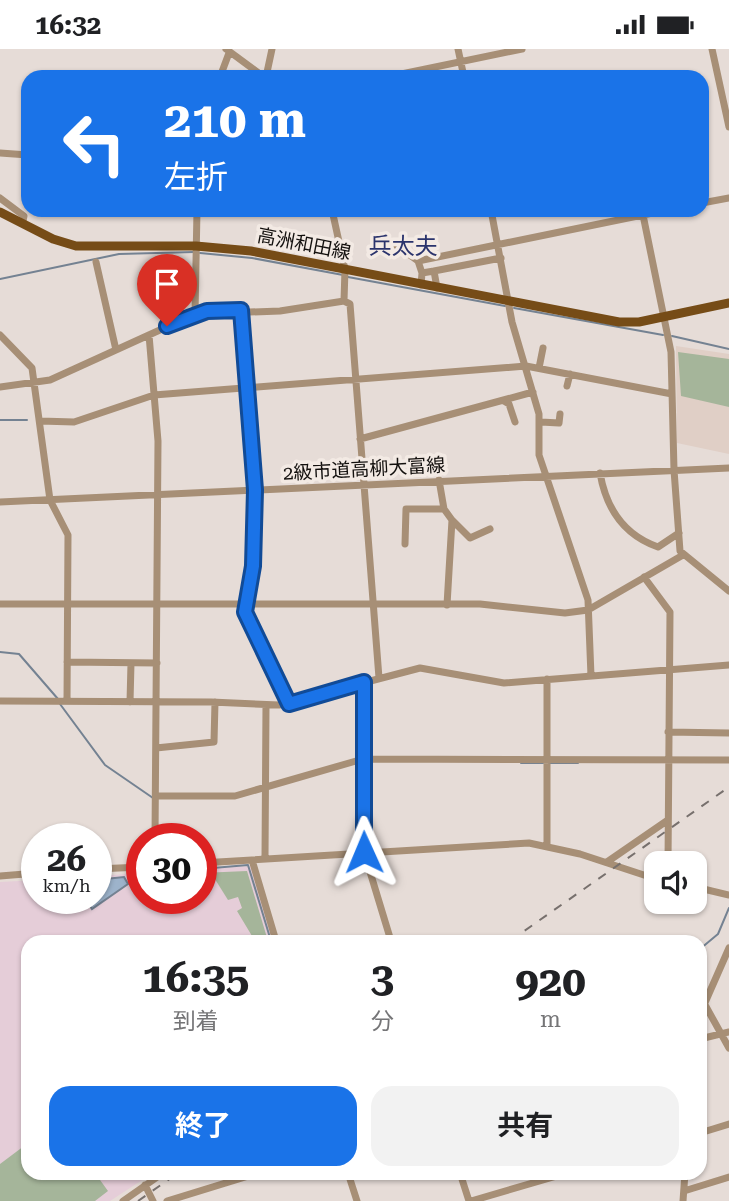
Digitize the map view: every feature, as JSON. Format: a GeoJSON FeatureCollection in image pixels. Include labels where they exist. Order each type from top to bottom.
{"type":"FeatureCollection","features":[{"type":"Feature","properties":{"kind":"main road","name":"高洲和田線"},"geometry":{"type":"LineString","coordinates":[[0,212],[23,221],[53,239],[76,246],[197,246],[251,251],[619,322],[639,322],[729,303]]}},
{"type":"Feature","properties":{"kind":"street"},"geometry":{"type":"LineString","coordinates":[[267,70],[272,49]]}},
{"type":"Feature","properties":{"kind":"street"},"geometry":{"type":"LineString","coordinates":[[458,49],[463,70]]}},
{"type":"Feature","properties":{"kind":"street"},"geometry":{"type":"LineString","coordinates":[[422,70],[522,49]]}},
{"type":"Feature","properties":{"kind":"street"},"geometry":{"type":"LineString","coordinates":[[712,49],[726,103],[729,127]]}},
{"type":"Feature","properties":{"kind":"street"},"geometry":{"type":"LineString","coordinates":[[222,70],[227,51],[255,70]]}},
{"type":"Feature","properties":{"kind":"street"},"geometry":{"type":"LineString","coordinates":[[719,81],[729,79]]}},
{"type":"Feature","properties":{"kind":"street"},"geometry":{"type":"LineString","coordinates":[[0,153],[21,154]]}},
{"type":"Feature","properties":{"kind":"street"},"geometry":{"type":"LineString","coordinates":[[0,198],[21,214]]}},
{"type":"Feature","properties":{"kind":"street"},"geometry":{"type":"LineString","coordinates":[[709,202],[729,198]]}},
{"type":"Feature","properties":{"kind":"street"},"geometry":{"type":"LineString","coordinates":[[23,221],[24,217]]}},
{"type":"Feature","properties":{"kind":"street"},"geometry":{"type":"LineString","coordinates":[[195,314],[197,217]]}},
{"type":"Feature","properties":{"kind":"street"},"geometry":{"type":"LineString","coordinates":[[334,217],[345,269],[345,301]]}},
{"type":"Feature","properties":{"kind":"street"},"geometry":{"type":"LineString","coordinates":[[493,217],[511,313],[541,422],[539,455],[588,600],[591,675]]}},
{"type":"Feature","properties":{"kind":"street"},"geometry":{"type":"LineString","coordinates":[[418,261],[633,217]]}},
{"type":"Feature","properties":{"kind":"street"},"geometry":{"type":"LineString","coordinates":[[643,217],[671,352],[674,470],[682,555],[729,591]]}},
{"type":"Feature","properties":{"kind":"street"},"geometry":{"type":"LineString","coordinates":[[393,243],[418,261],[422,273],[421,285]]}},
{"type":"Feature","properties":{"kind":"street"},"geometry":{"type":"LineString","coordinates":[[422,273],[501,258]]}},
{"type":"Feature","properties":{"kind":"street"},"geometry":{"type":"LineString","coordinates":[[96,262],[116,350]]}},
{"type":"Feature","properties":{"kind":"street"},"geometry":{"type":"LineString","coordinates":[[435,271],[436,288]]}},
{"type":"Feature","properties":{"kind":"street"},"geometry":{"type":"LineString","coordinates":[[0,387],[50,380],[195,314],[241,310],[280,311],[345,301],[350,305],[379,678]]}},
{"type":"Feature","properties":{"kind":"street"},"geometry":{"type":"LineString","coordinates":[[241,310],[255,490],[253,566],[245,612],[289,704]]}},
{"type":"Feature","properties":{"kind":"street"},"geometry":{"type":"LineString","coordinates":[[0,335],[32,368],[50,500],[68,535],[67,701]]}},
{"type":"Feature","properties":{"kind":"street"},"geometry":{"type":"LineString","coordinates":[[149,335],[158,494],[155,823]]}},
{"type":"Feature","properties":{"kind":"street"},"geometry":{"type":"LineString","coordinates":[[539,368],[543,348]]}},
{"type":"Feature","properties":{"kind":"street"},"geometry":{"type":"LineString","coordinates":[[40,421],[74,422],[154,395],[526,366],[672,394]]}},
{"type":"Feature","properties":{"kind":"street"},"geometry":{"type":"LineString","coordinates":[[567,386],[569,374]]}},
{"type":"Feature","properties":{"kind":"street"},"geometry":{"type":"LineString","coordinates":[[360,439],[533,392]]}},
{"type":"Feature","properties":{"kind":"street"},"geometry":{"type":"LineString","coordinates":[[505,401],[509,404],[514,422]]}},
{"type":"Feature","properties":{"kind":"street"},"geometry":{"type":"LineString","coordinates":[[541,422],[559,423],[561,414]]}},
{"type":"Feature","properties":{"kind":"street","name":"2級市道高柳大富線"},"geometry":{"type":"LineString","coordinates":[[0,502],[729,468]]}},
{"type":"Feature","properties":{"kind":"street"},"geometry":{"type":"LineString","coordinates":[[600,473],[607,502],[621,522],[635,535],[658,547],[679,533]]}},
{"type":"Feature","properties":{"kind":"street"},"geometry":{"type":"LineString","coordinates":[[439,480],[444,509],[470,538],[490,529]]}},
{"type":"Feature","properties":{"kind":"street"},"geometry":{"type":"LineString","coordinates":[[405,544],[406,509],[444,509]]}},
{"type":"Feature","properties":{"kind":"street"},"geometry":{"type":"LineString","coordinates":[[447,605],[452,520]]}},
{"type":"Feature","properties":{"kind":"street"},"geometry":{"type":"LineString","coordinates":[[0,604],[480,604],[565,613],[588,610],[682,555]]}},
{"type":"Feature","properties":{"kind":"street"},"geometry":{"type":"LineString","coordinates":[[644,577],[670,612],[668,851]]}},
{"type":"Feature","properties":{"kind":"street"},"geometry":{"type":"LineString","coordinates":[[67,662],[157,663]]}},
{"type":"Feature","properties":{"kind":"street"},"geometry":{"type":"LineString","coordinates":[[131,663],[131,702]]}},
{"type":"Feature","properties":{"kind":"street"},"geometry":{"type":"LineString","coordinates":[[0,701],[289,704],[420,668],[504,683],[729,665]]}},
{"type":"Feature","properties":{"kind":"street"},"geometry":{"type":"LineString","coordinates":[[547,679],[547,846]]}},
{"type":"Feature","properties":{"kind":"street"},"geometry":{"type":"LineString","coordinates":[[364,682],[364,852],[389,935]]}},
{"type":"Feature","properties":{"kind":"street"},"geometry":{"type":"LineString","coordinates":[[156,748],[214,742],[215,702]]}},
{"type":"Feature","properties":{"kind":"street"},"geometry":{"type":"LineString","coordinates":[[265,859],[266,705]]}},
{"type":"Feature","properties":{"kind":"street"},"geometry":{"type":"LineString","coordinates":[[668,732],[729,733]]}},
{"type":"Feature","properties":{"kind":"street"},"geometry":{"type":"LineString","coordinates":[[156,796],[235,796],[363,759],[729,760]]}},
{"type":"Feature","properties":{"kind":"street"},"geometry":{"type":"LineString","coordinates":[[607,862],[668,820]]}},
{"type":"Feature","properties":{"kind":"street"},"geometry":{"type":"LineString","coordinates":[[217,862],[516,843],[547,846],[644,875]]}},
{"type":"Feature","properties":{"kind":"street"},"geometry":{"type":"LineString","coordinates":[[252,860],[274,935]]}},
{"type":"Feature","properties":{"kind":"street"},"geometry":{"type":"LineString","coordinates":[[0,876],[21,874]]}},
{"type":"Feature","properties":{"kind":"street"},"geometry":{"type":"LineString","coordinates":[[707,890],[729,895]]}},
{"type":"Feature","properties":{"kind":"street"},"geometry":{"type":"LineString","coordinates":[[707,996],[729,948]]}},
{"type":"Feature","properties":{"kind":"street"},"geometry":{"type":"LineString","coordinates":[[707,1007],[725,1033],[729,1048]]}},
{"type":"Feature","properties":{"kind":"street"},"geometry":{"type":"LineString","coordinates":[[707,1037],[725,1033]]}},
{"type":"Feature","properties":{"kind":"street"},"geometry":{"type":"LineString","coordinates":[[707,1131],[729,1124]]}},
{"type":"Feature","properties":{"kind":"street"},"geometry":{"type":"LineString","coordinates":[[684,1191],[729,1177]]}},
{"type":"Feature","properties":{"kind":"street"},"geometry":{"type":"LineString","coordinates":[[122,1201],[152,1180]]}},
{"type":"Feature","properties":{"kind":"street"},"geometry":{"type":"LineString","coordinates":[[167,1201],[237,1180]]}},
{"type":"Feature","properties":{"kind":"street"},"geometry":{"type":"LineString","coordinates":[[350,1180],[357,1201]]}},
{"type":"Feature","properties":{"kind":"street"},"geometry":{"type":"LineString","coordinates":[[462,1180],[470,1201],[543,1180]]}},
{"type":"Feature","properties":{"kind":"street"},"geometry":{"type":"LineString","coordinates":[[683,1201],[685,1180]]}},
{"type":"Feature","properties":{"kind":"street"},"geometry":{"type":"LineString","coordinates":[[145,1185],[153,1201]]}},
{"type":"Feature","properties":{"kind":"shaded area"},"geometry":{"type":"Polygon","coordinates":[[[676,346],[729,354],[729,454],[677,443],[676,346]]]}},
{"type":"Feature","properties":{"kind":"shaded area"},"geometry":{"type":"Polygon","coordinates":[[[254,866],[273,935],[21,935],[21,1180],[142,1180],[110,1201],[0,1201],[0,882],[21,881],[21,914],[112,914],[112,875],[126,874],[126,914],[217,914],[217,868],[254,866]]]}},
{"type":"Feature","properties":{"kind":"green space"},"geometry":{"type":"Polygon","coordinates":[[[678,352],[729,359],[729,407],[681,396],[678,352]]]}},
{"type":"Feature","properties":{"kind":"green space"},"geometry":{"type":"Polygon","coordinates":[[[247,871],[266,935],[251,935],[237,911],[242,908],[238,897],[228,900],[217,882],[217,872],[247,871]]]}},
{"type":"Feature","properties":{"kind":"green space"},"geometry":{"type":"Polygon","coordinates":[[[21,1148],[21,1180],[100,1180],[108,1191],[95,1201],[0,1201],[0,1164],[21,1148]]]}},
{"type":"Feature","properties":{"kind":"water"},"geometry":{"type":"Polygon","coordinates":[[[124,877],[126,885],[112,895],[112,878],[124,877]]]}},
{"type":"Feature","properties":{"kind":"waterway"},"geometry":{"type":"LineString","coordinates":[[0,279],[119,254],[194,252]]}},
{"type":"Feature","properties":{"kind":"waterway"},"geometry":{"type":"LineString","coordinates":[[200,253],[252,258],[343,275]]}},
{"type":"Feature","properties":{"kind":"waterway"},"geometry":{"type":"LineString","coordinates":[[348,277],[505,306]]}},
{"type":"Feature","properties":{"kind":"waterway"},"geometry":{"type":"LineString","coordinates":[[514,308],[663,335]]}},
{"type":"Feature","properties":{"kind":"waterway"},"geometry":{"type":"LineString","coordinates":[[672,336],[729,349]]}},
{"type":"Feature","properties":{"kind":"waterway"},"geometry":{"type":"LineString","coordinates":[[0,420],[27,420]]}},
{"type":"Feature","properties":{"kind":"waterway"},"geometry":{"type":"LineString","coordinates":[[0,652],[19,654],[58,699]]}},
{"type":"Feature","properties":{"kind":"waterway"},"geometry":{"type":"LineString","coordinates":[[60,704],[105,765],[153,798]]}},
{"type":"Feature","properties":{"kind":"waterway"},"geometry":{"type":"LineString","coordinates":[[521,763],[543,763]]}},
{"type":"Feature","properties":{"kind":"waterway"},"geometry":{"type":"LineString","coordinates":[[549,763],[578,763]]}},
{"type":"Feature","properties":{"kind":"waterway"},"geometry":{"type":"LineString","coordinates":[[217,868],[248,865],[269,935]]}},
{"type":"Feature","properties":{"kind":"waterway"},"geometry":{"type":"LineString","coordinates":[[707,943],[718,934],[729,908]]}},
{"type":"Feature","properties":{"kind":"railway"},"geometry":{"type":"LineString","coordinates":[[519,935],[729,787]]}},
{"type":"Feature","properties":{"kind":"railway"},"geometry":{"type":"LineString","coordinates":[[138,1201],[168,1180]]}},
{"type":"Feature","properties":{"kind":"district","name":"兵太夫"},"geometry":{"type":"Point","coordinates":[403,246]}},
{"type":"Feature","properties":{"kind":"route"},"geometry":{"type":"LineString","coordinates":[[167,326],[207,311],[241,310],[255,490],[253,566],[245,612],[289,704],[364,682],[364,852]]}}]}
